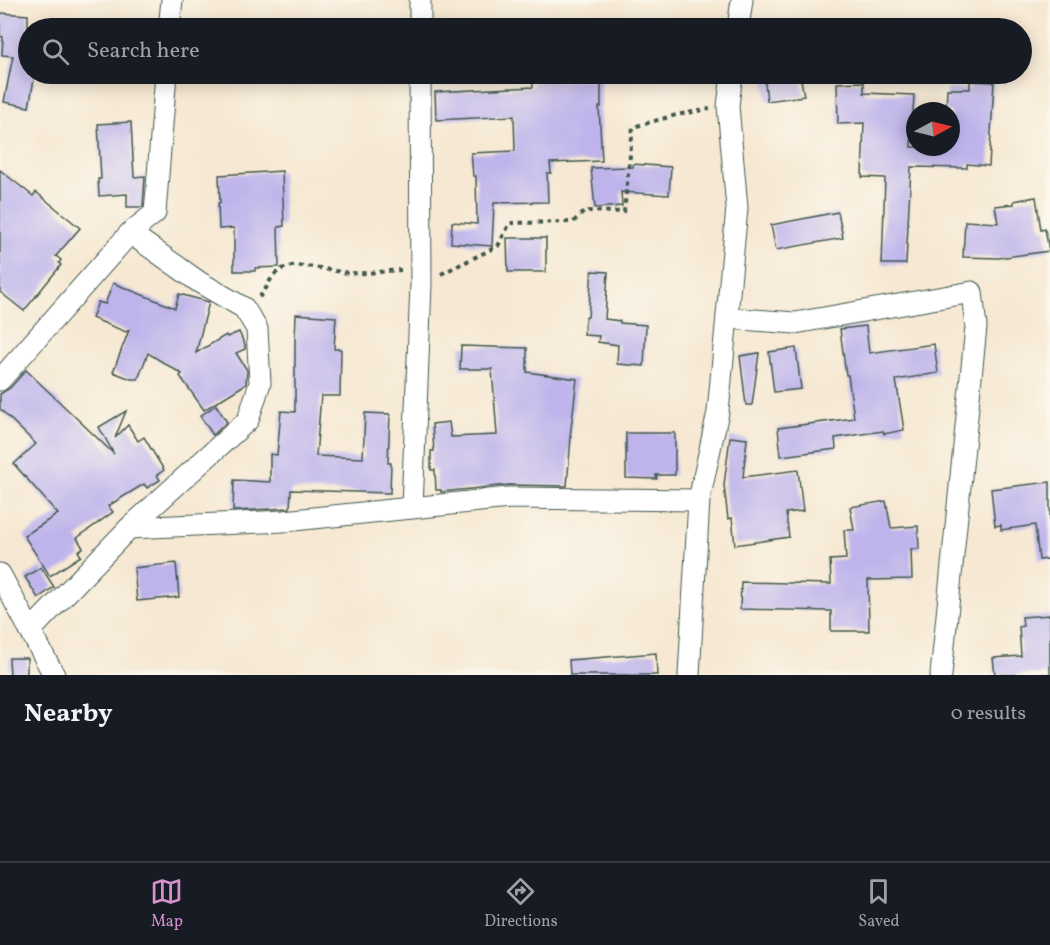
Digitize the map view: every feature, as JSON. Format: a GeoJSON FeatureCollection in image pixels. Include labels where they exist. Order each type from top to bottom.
{"type":"FeatureCollection","features":[{"type":"Feature","properties":{"kind":"street"},"geometry":{"type":"LineString","coordinates":[[171,18],[172,0]]}},
{"type":"Feature","properties":{"kind":"street"},"geometry":{"type":"LineString","coordinates":[[420,0],[420,18]]}},
{"type":"Feature","properties":{"kind":"street"},"geometry":{"type":"LineString","coordinates":[[739,18],[742,0]]}},
{"type":"Feature","properties":{"kind":"street"},"geometry":{"type":"LineString","coordinates":[[0,380],[130,233],[155,213],[165,84]]}},
{"type":"Feature","properties":{"kind":"street"},"geometry":{"type":"LineString","coordinates":[[412,508],[421,276],[420,84]]}},
{"type":"Feature","properties":{"kind":"street"},"geometry":{"type":"LineString","coordinates":[[689,675],[699,500],[718,412],[737,208],[728,106],[731,84]]}},
{"type":"Feature","properties":{"kind":"street"},"geometry":{"type":"LineString","coordinates":[[30,632],[129,528],[248,420],[260,383],[257,329],[244,308],[199,282],[130,233]]}},
{"type":"Feature","properties":{"kind":"street"},"geometry":{"type":"LineString","coordinates":[[727,318],[795,323],[972,292],[976,327],[940,675]]}},
{"type":"Feature","properties":{"kind":"street"},"geometry":{"type":"LineString","coordinates":[[129,528],[284,521],[509,498],[699,500]]}},
{"type":"Feature","properties":{"kind":"street"},"geometry":{"type":"LineString","coordinates":[[0,574],[54,675]]}},
{"type":"Feature","properties":{"kind":"path"},"geometry":{"type":"LineString","coordinates":[[244,308],[264,293],[272,276],[283,268],[297,265],[351,273],[421,276],[498,246],[510,223],[573,222],[585,211],[624,212],[633,126],[676,115],[728,106]]}},
{"type":"Feature","properties":{"kind":"building"},"geometry":{"type":"Polygon","coordinates":[[[0,13],[28,15],[28,18],[18,18],[18,84],[33,84],[29,107],[4,102],[13,56],[2,55],[3,37],[0,36],[0,13]]]}},
{"type":"Feature","properties":{"kind":"building"},"geometry":{"type":"Polygon","coordinates":[[[533,84],[601,84],[601,107],[599,107],[602,161],[550,163],[551,173],[547,173],[548,202],[494,203],[492,246],[451,243],[452,222],[477,224],[476,176],[473,176],[471,153],[515,151],[514,116],[436,120],[435,92],[533,87],[533,84]]]}},
{"type":"Feature","properties":{"kind":"building"},"geometry":{"type":"Polygon","coordinates":[[[765,84],[802,84],[804,96],[767,101],[765,84]]]}},
{"type":"Feature","properties":{"kind":"building"},"geometry":{"type":"Polygon","coordinates":[[[837,84],[864,84],[864,93],[914,95],[914,102],[906,102],[906,156],[960,156],[960,102],[946,102],[947,89],[970,89],[970,84],[994,84],[989,166],[967,164],[967,168],[911,167],[906,264],[882,264],[885,178],[862,177],[864,123],[838,124],[837,84]]]}},
{"type":"Feature","properties":{"kind":"building"},"geometry":{"type":"Polygon","coordinates":[[[131,122],[134,177],[145,176],[143,207],[127,207],[127,194],[99,196],[98,179],[101,179],[98,124],[131,122]]]}},
{"type":"Feature","properties":{"kind":"building"},"geometry":{"type":"Polygon","coordinates":[[[633,164],[671,167],[669,195],[621,192],[622,206],[595,208],[591,168],[633,167],[633,164]]]}},
{"type":"Feature","properties":{"kind":"building"},"geometry":{"type":"Polygon","coordinates":[[[0,170],[33,196],[36,192],[80,228],[56,256],[61,260],[59,263],[61,265],[24,311],[0,292],[0,170]]]}},
{"type":"Feature","properties":{"kind":"building"},"geometry":{"type":"Polygon","coordinates":[[[282,171],[284,226],[278,227],[279,267],[255,268],[255,271],[234,271],[234,228],[219,229],[219,175],[282,171]]]}},
{"type":"Feature","properties":{"kind":"building"},"geometry":{"type":"Polygon","coordinates":[[[1036,197],[1041,230],[1045,229],[1049,251],[999,258],[963,257],[965,221],[998,223],[995,206],[1014,204],[1014,201],[1036,197]]]}},
{"type":"Feature","properties":{"kind":"building"},"geometry":{"type":"Polygon","coordinates":[[[838,212],[843,238],[776,250],[771,225],[838,212]]]}},
{"type":"Feature","properties":{"kind":"building"},"geometry":{"type":"Polygon","coordinates":[[[507,238],[546,238],[546,272],[508,272],[507,238]]]}},
{"type":"Feature","properties":{"kind":"building"},"geometry":{"type":"Polygon","coordinates":[[[592,271],[608,272],[605,319],[646,325],[644,366],[617,364],[618,345],[598,342],[599,336],[584,335],[592,271]]]}},
{"type":"Feature","properties":{"kind":"building"},"geometry":{"type":"Polygon","coordinates":[[[113,283],[175,308],[179,294],[209,302],[196,353],[226,335],[227,337],[239,332],[245,349],[236,353],[247,370],[246,384],[204,410],[180,376],[182,374],[148,353],[138,379],[131,379],[113,372],[129,330],[126,332],[92,318],[98,302],[105,304],[113,283]]]}},
{"type":"Feature","properties":{"kind":"building"},"geometry":{"type":"Polygon","coordinates":[[[296,314],[336,317],[334,349],[341,349],[340,396],[321,396],[316,456],[363,458],[365,413],[390,414],[388,463],[391,463],[390,493],[291,490],[290,508],[233,511],[234,480],[270,482],[270,454],[277,455],[281,411],[295,412],[296,314]]]}},
{"type":"Feature","properties":{"kind":"building"},"geometry":{"type":"Polygon","coordinates":[[[866,326],[869,353],[934,344],[938,373],[896,380],[904,430],[835,438],[836,449],[781,456],[778,428],[854,418],[840,329],[866,326]]]}},
{"type":"Feature","properties":{"kind":"building"},"geometry":{"type":"Polygon","coordinates":[[[461,346],[527,348],[527,372],[577,379],[567,486],[509,485],[441,492],[441,490],[436,490],[435,470],[431,470],[431,451],[434,451],[432,424],[449,422],[451,437],[497,435],[492,369],[460,369],[461,346]]]}},
{"type":"Feature","properties":{"kind":"building"},"geometry":{"type":"Polygon","coordinates":[[[796,348],[801,389],[774,392],[769,352],[796,348]]]}},
{"type":"Feature","properties":{"kind":"building"},"geometry":{"type":"Polygon","coordinates":[[[759,353],[752,405],[746,405],[740,356],[759,353]]]}},
{"type":"Feature","properties":{"kind":"building"},"geometry":{"type":"Polygon","coordinates":[[[26,370],[114,454],[99,427],[126,411],[115,438],[128,425],[138,441],[144,437],[164,470],[157,475],[160,480],[147,488],[144,484],[108,506],[113,512],[77,538],[83,548],[78,551],[81,556],[50,576],[24,536],[58,514],[14,464],[36,444],[0,409],[0,394],[10,388],[26,370]]]}},
{"type":"Feature","properties":{"kind":"building"},"geometry":{"type":"Polygon","coordinates":[[[216,405],[227,422],[213,435],[200,416],[216,405]]]}},
{"type":"Feature","properties":{"kind":"building"},"geometry":{"type":"Polygon","coordinates":[[[626,433],[675,433],[675,475],[656,475],[657,479],[626,478],[626,433]]]}},
{"type":"Feature","properties":{"kind":"building"},"geometry":{"type":"Polygon","coordinates":[[[730,437],[747,439],[743,477],[798,470],[803,511],[786,513],[789,537],[735,545],[732,518],[728,519],[724,485],[730,437]]]}},
{"type":"Feature","properties":{"kind":"building"},"geometry":{"type":"Polygon","coordinates":[[[1050,482],[1050,559],[1039,560],[1035,525],[1001,530],[1001,525],[995,526],[991,489],[1050,482]]]}},
{"type":"Feature","properties":{"kind":"building"},"geometry":{"type":"Polygon","coordinates":[[[886,501],[891,528],[918,526],[919,549],[911,549],[912,579],[868,580],[869,631],[831,631],[831,611],[740,609],[741,582],[831,584],[830,560],[846,559],[844,530],[854,530],[850,507],[886,501]]]}},
{"type":"Feature","properties":{"kind":"building"},"geometry":{"type":"Polygon","coordinates":[[[176,563],[179,597],[137,601],[134,568],[176,563]]]}},
{"type":"Feature","properties":{"kind":"building"},"geometry":{"type":"Polygon","coordinates":[[[41,567],[54,587],[38,598],[25,577],[41,567]]]}},
{"type":"Feature","properties":{"kind":"building"},"geometry":{"type":"Polygon","coordinates":[[[1050,615],[1050,674],[995,675],[993,658],[1021,656],[1019,627],[1023,626],[1022,617],[1050,615]]]}},
{"type":"Feature","properties":{"kind":"building"},"geometry":{"type":"Polygon","coordinates":[[[656,653],[657,675],[570,675],[569,660],[656,653]]]}},
{"type":"Feature","properties":{"kind":"building"},"geometry":{"type":"Polygon","coordinates":[[[9,658],[27,658],[27,675],[10,675],[9,658]]]}}]}
